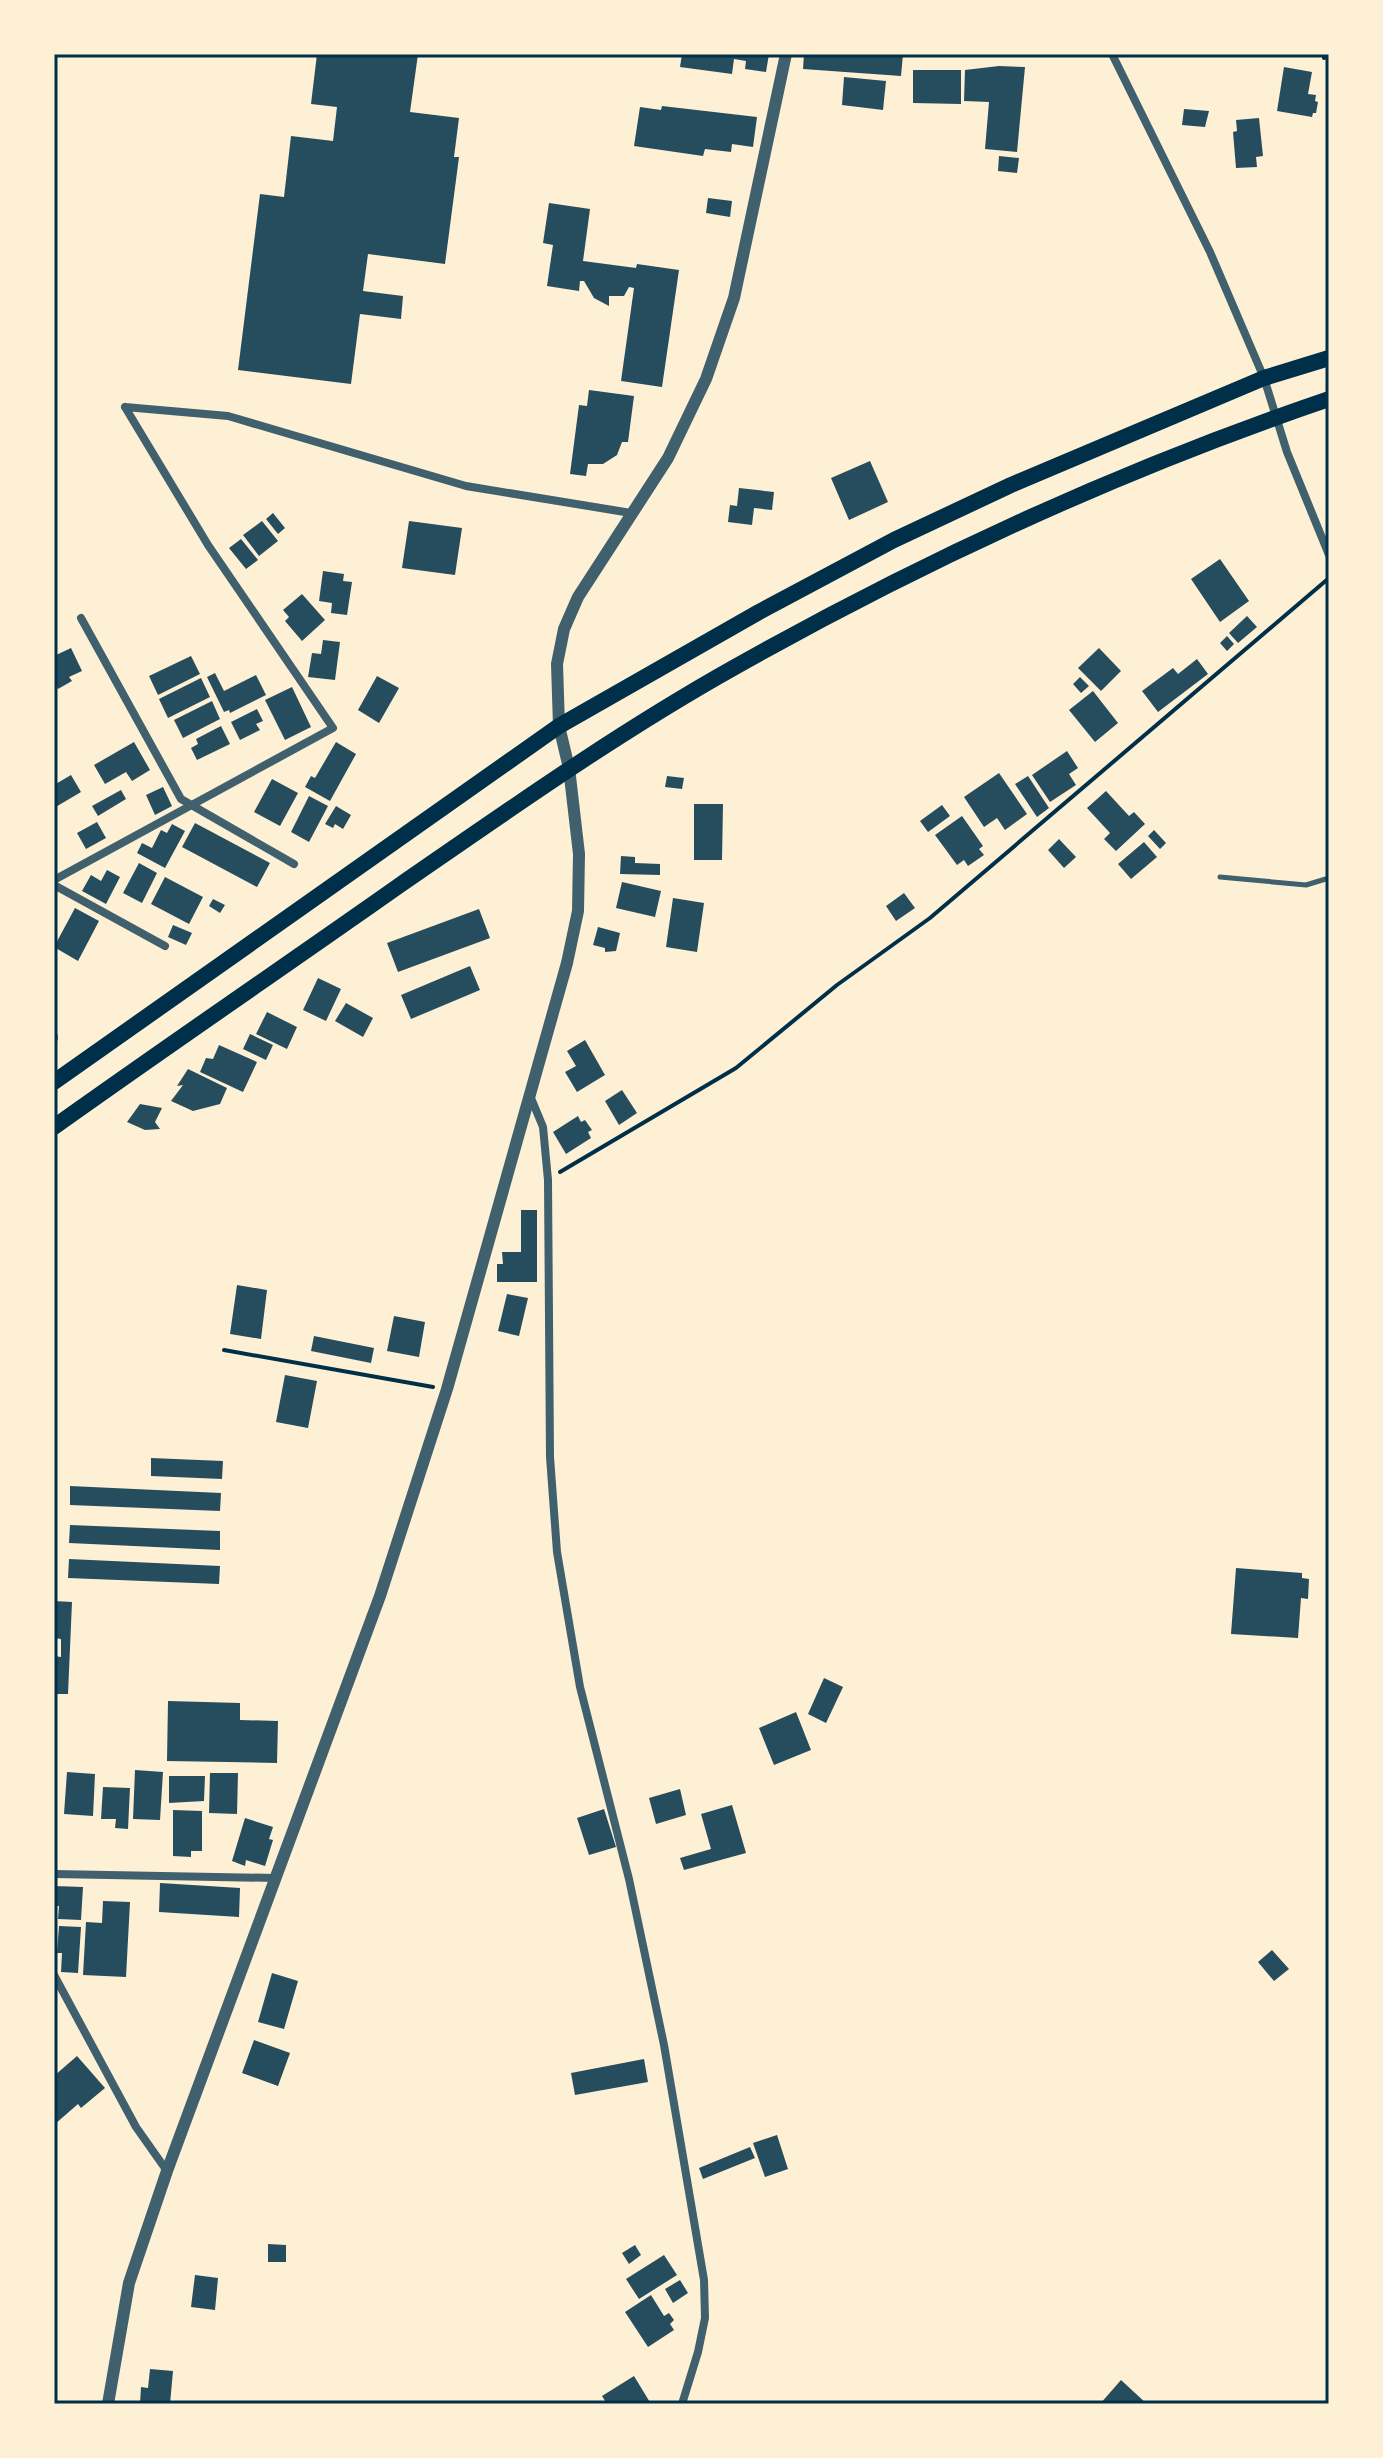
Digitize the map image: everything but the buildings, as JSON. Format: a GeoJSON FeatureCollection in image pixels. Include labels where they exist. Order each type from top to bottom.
{"type":"FeatureCollection","features":[{"type":"Feature","properties":{"kind":"highway"},"geometry":{"type":"LineString","coordinates":[[54,1082],[559,726],[759,612],[894,540],[1011,485],[1264,378],[1329,358]]}},
{"type":"Feature","properties":{"kind":"highway"},"geometry":{"type":"LineString","coordinates":[[54,1127],[569,768],[732,668],[908,574],[997,531],[1090,490],[1329,399]]}},
{"type":"Feature","properties":{"kind":"street"},"geometry":{"type":"LineString","coordinates":[[108,2404],[129,2283],[167,2171],[380,1596],[447,1389],[567,963],[578,911],[579,854],[569,768],[559,726],[557,664],[564,629],[578,597],[668,458],[706,379],[734,298],[786,54]]}},
{"type":"Feature","properties":{"kind":"street"},"geometry":{"type":"LineString","coordinates":[[1112,54],[1210,252],[1264,378],[1275,417],[1329,555]]}},
{"type":"Feature","properties":{"kind":"street"},"geometry":{"type":"LineString","coordinates":[[54,882],[333,728],[208,545],[125,407],[228,416],[466,486],[631,513]]}},
{"type":"Feature","properties":{"kind":"street"},"geometry":{"type":"LineString","coordinates":[[81,618],[181,799],[294,864]]}},
{"type":"Feature","properties":{"kind":"street"},"geometry":{"type":"LineString","coordinates":[[54,882],[165,946]]}},
{"type":"Feature","properties":{"kind":"street"},"geometry":{"type":"LineString","coordinates":[[531,1098],[543,1127],[548,1180],[550,1457],[557,1552],[580,1687],[626,1863],[661,2030],[704,2280],[705,2318],[682,2404]]}},
{"type":"Feature","properties":{"kind":"street"},"geometry":{"type":"LineString","coordinates":[[54,1874],[275,1878]]}},
{"type":"Feature","properties":{"kind":"street"},"geometry":{"type":"LineString","coordinates":[[54,1975],[136,2127],[167,2171]]}},
{"type":"Feature","properties":{"kind":"lane"},"geometry":{"type":"LineString","coordinates":[[1220,877],[1306,885],[1329,878]]}},
{"type":"Feature","properties":{"kind":"path"},"geometry":{"type":"LineString","coordinates":[[548,1180],[736,1068],[837,985],[930,918],[1329,578]]}},
{"type":"Feature","properties":{"kind":"path"},"geometry":{"type":"LineString","coordinates":[[224,1350],[447,1389]]}}]}
